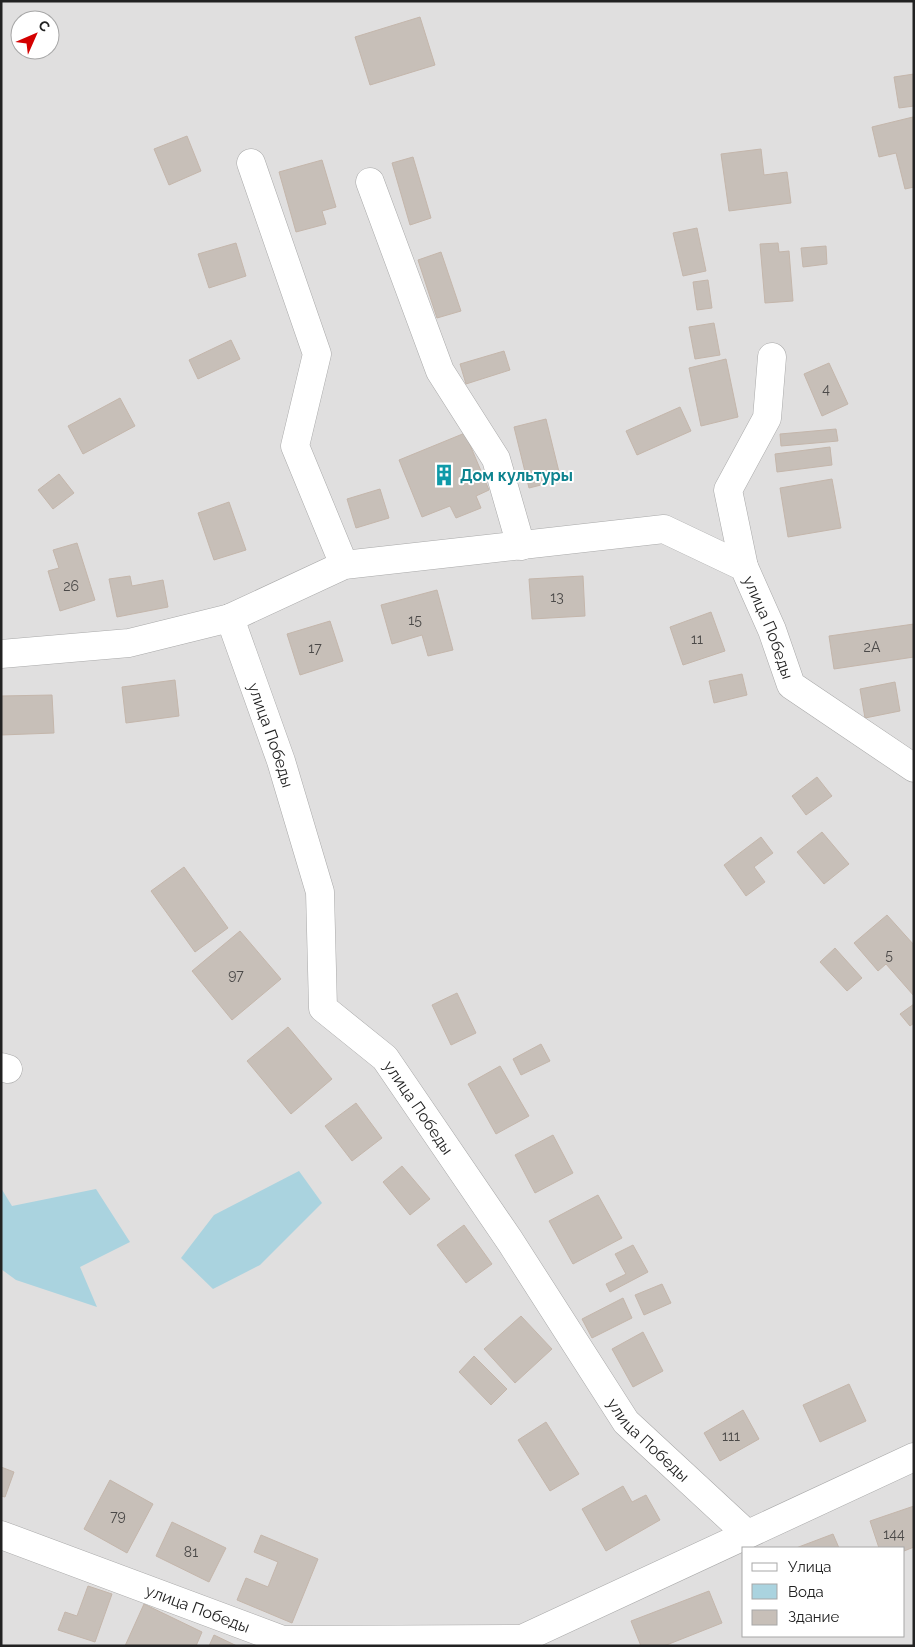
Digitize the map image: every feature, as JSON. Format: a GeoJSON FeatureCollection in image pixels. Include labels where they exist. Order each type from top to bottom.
{"type":"FeatureCollection","features":[{"type":"Feature","properties":{"kind":"street"},"geometry":{"type":"LineString","coordinates":[[251,163],[316,354],[295,446],[344,565]]}},
{"type":"Feature","properties":{"kind":"street"},"geometry":{"type":"LineString","coordinates":[[370,182],[440,371],[496,459],[521,546]]}},
{"type":"Feature","properties":{"kind":"street"},"geometry":{"type":"LineString","coordinates":[[744,567],[728,490],[767,418],[772,356]]}},
{"type":"Feature","properties":{"kind":"street","name":"улица Победы"},"geometry":{"type":"LineString","coordinates":[[1,654],[129,643],[230,618],[344,565],[664,529],[744,567],[772,630],[791,685],[914,768]]}},
{"type":"Feature","properties":{"kind":"street","name":"улица Победы"},"geometry":{"type":"LineString","coordinates":[[230,618],[280,761],[320,892],[323,1008],[385,1058],[510,1241],[626,1422],[747,1534]]}},
{"type":"Feature","properties":{"kind":"street","name":"улица Победы"},"geometry":{"type":"LineString","coordinates":[[1,1535],[283,1640],[523,1642],[747,1534],[914,1457]]}},
{"type":"Feature","properties":{"kind":"shaded area"},"geometry":{"type":"Polygon","coordinates":[[[1,1],[914,1],[914,1646],[1,1646],[1,1]]]}},
{"type":"Feature","properties":{"kind":"water"},"geometry":{"type":"Polygon","coordinates":[[[299,1171],[322,1203],[260,1265],[213,1289],[181,1258],[214,1215],[299,1171]]]}},
{"type":"Feature","properties":{"kind":"water"},"geometry":{"type":"Polygon","coordinates":[[[1,1188],[12,1206],[96,1189],[130,1242],[80,1267],[97,1307],[16,1280],[1,1269],[1,1188]]]}},
{"type":"Feature","properties":{"kind":"building"},"geometry":{"type":"Polygon","coordinates":[[[420,17],[435,65],[370,85],[355,37],[420,17]]]}},
{"type":"Feature","properties":{"kind":"building"},"geometry":{"type":"Polygon","coordinates":[[[914,74],[914,106],[899,108],[894,77],[914,74]]]}},
{"type":"Feature","properties":{"kind":"building"},"geometry":{"type":"Polygon","coordinates":[[[913,117],[914,187],[905,189],[896,153],[879,157],[872,127],[913,117]]]}},
{"type":"Feature","properties":{"kind":"building"},"geometry":{"type":"Polygon","coordinates":[[[187,136],[201,171],[169,185],[154,149],[187,136]]]}},
{"type":"Feature","properties":{"kind":"building"},"geometry":{"type":"Polygon","coordinates":[[[761,149],[764,175],[787,172],[791,203],[729,211],[721,154],[761,149]]]}},
{"type":"Feature","properties":{"kind":"building"},"geometry":{"type":"Polygon","coordinates":[[[413,157],[431,218],[410,225],[392,163],[413,157]]]}},
{"type":"Feature","properties":{"kind":"building"},"geometry":{"type":"Polygon","coordinates":[[[322,160],[336,207],[322,211],[326,224],[296,232],[279,172],[322,160]]]}},
{"type":"Feature","properties":{"kind":"building"},"geometry":{"type":"Polygon","coordinates":[[[697,228],[706,271],[683,276],[673,233],[697,228]]]}},
{"type":"Feature","properties":{"kind":"building"},"geometry":{"type":"Polygon","coordinates":[[[236,243],[246,276],[209,288],[198,254],[236,243]]]}},
{"type":"Feature","properties":{"kind":"building"},"geometry":{"type":"Polygon","coordinates":[[[778,243],[779,252],[789,251],[793,301],[765,303],[760,244],[778,243]]]}},
{"type":"Feature","properties":{"kind":"building"},"geometry":{"type":"Polygon","coordinates":[[[826,246],[827,264],[803,267],[801,248],[826,246]]]}},
{"type":"Feature","properties":{"kind":"building"},"geometry":{"type":"Polygon","coordinates":[[[441,252],[461,311],[437,318],[418,260],[441,252]]]}},
{"type":"Feature","properties":{"kind":"building"},"geometry":{"type":"Polygon","coordinates":[[[708,280],[712,308],[697,310],[693,282],[708,280]]]}},
{"type":"Feature","properties":{"kind":"building"},"geometry":{"type":"Polygon","coordinates":[[[714,323],[720,355],[695,359],[689,327],[714,323]]]}},
{"type":"Feature","properties":{"kind":"building"},"geometry":{"type":"Polygon","coordinates":[[[231,340],[240,359],[198,379],[189,360],[231,340]]]}},
{"type":"Feature","properties":{"kind":"building"},"geometry":{"type":"Polygon","coordinates":[[[504,351],[510,370],[466,384],[460,364],[504,351]]]}},
{"type":"Feature","properties":{"kind":"building"},"geometry":{"type":"Polygon","coordinates":[[[726,359],[738,417],[701,426],[689,368],[726,359]]]}},
{"type":"Feature","properties":{"kind":"building"},"geometry":{"type":"Polygon","coordinates":[[[829,363],[848,404],[822,416],[804,374],[829,363]]]}},
{"type":"Feature","properties":{"kind":"building"},"geometry":{"type":"Polygon","coordinates":[[[120,398],[135,426],[83,454],[68,426],[120,398]]]}},
{"type":"Feature","properties":{"kind":"building"},"geometry":{"type":"Polygon","coordinates":[[[680,407],[691,431],[637,455],[626,431],[680,407]]]}},
{"type":"Feature","properties":{"kind":"building"},"geometry":{"type":"Polygon","coordinates":[[[546,419],[561,480],[529,488],[514,427],[546,419]]]}},
{"type":"Feature","properties":{"kind":"building"},"geometry":{"type":"Polygon","coordinates":[[[836,429],[838,441],[781,446],[780,434],[836,429]]]}},
{"type":"Feature","properties":{"kind":"building","name":"Дом культуры"},"geometry":{"type":"Polygon","coordinates":[[[465,433],[489,490],[476,496],[481,508],[456,518],[450,506],[422,517],[399,460],[465,433]]]}},
{"type":"Feature","properties":{"kind":"building"},"geometry":{"type":"Polygon","coordinates":[[[830,447],[832,465],[777,472],[775,454],[830,447]]]}},
{"type":"Feature","properties":{"kind":"building"},"geometry":{"type":"Polygon","coordinates":[[[59,474],[74,493],[53,509],[38,490],[59,474]]]}},
{"type":"Feature","properties":{"kind":"building"},"geometry":{"type":"Polygon","coordinates":[[[832,479],[841,528],[788,537],[780,488],[832,479]]]}},
{"type":"Feature","properties":{"kind":"building"},"geometry":{"type":"Polygon","coordinates":[[[380,489],[389,518],[356,528],[347,499],[380,489]]]}},
{"type":"Feature","properties":{"kind":"building"},"geometry":{"type":"Polygon","coordinates":[[[229,502],[246,550],[214,560],[198,513],[229,502]]]}},
{"type":"Feature","properties":{"kind":"building"},"geometry":{"type":"Polygon","coordinates":[[[77,543],[95,600],[60,611],[48,571],[59,568],[53,550],[77,543]]]}},
{"type":"Feature","properties":{"kind":"building"},"geometry":{"type":"Polygon","coordinates":[[[130,576],[132,586],[163,580],[168,607],[117,617],[109,579],[130,576]]]}},
{"type":"Feature","properties":{"kind":"building"},"geometry":{"type":"Polygon","coordinates":[[[583,576],[585,616],[532,619],[529,579],[583,576]]]}},
{"type":"Feature","properties":{"kind":"building"},"geometry":{"type":"Polygon","coordinates":[[[437,590],[453,650],[428,656],[422,635],[392,644],[381,605],[437,590]]]}},
{"type":"Feature","properties":{"kind":"building"},"geometry":{"type":"Polygon","coordinates":[[[711,612],[725,651],[683,665],[670,627],[711,612]]]}},
{"type":"Feature","properties":{"kind":"building"},"geometry":{"type":"Polygon","coordinates":[[[330,621],[343,661],[300,675],[287,634],[330,621]]]}},
{"type":"Feature","properties":{"kind":"building"},"geometry":{"type":"Polygon","coordinates":[[[914,624],[914,657],[834,669],[829,636],[914,624]]]}},
{"type":"Feature","properties":{"kind":"building"},"geometry":{"type":"Polygon","coordinates":[[[742,674],[747,695],[714,703],[709,681],[742,674]]]}},
{"type":"Feature","properties":{"kind":"building"},"geometry":{"type":"Polygon","coordinates":[[[175,680],[179,716],[126,723],[122,687],[175,680]]]}},
{"type":"Feature","properties":{"kind":"building"},"geometry":{"type":"Polygon","coordinates":[[[895,682],[900,711],[865,718],[860,689],[895,682]]]}},
{"type":"Feature","properties":{"kind":"building"},"geometry":{"type":"Polygon","coordinates":[[[52,695],[54,733],[1,735],[1,696],[52,695]]]}},
{"type":"Feature","properties":{"kind":"building"},"geometry":{"type":"Polygon","coordinates":[[[817,777],[832,796],[806,815],[792,796],[817,777]]]}},
{"type":"Feature","properties":{"kind":"building"},"geometry":{"type":"Polygon","coordinates":[[[822,832],[849,864],[824,884],[797,852],[822,832]]]}},
{"type":"Feature","properties":{"kind":"building"},"geometry":{"type":"Polygon","coordinates":[[[761,837],[773,853],[754,867],[765,882],[746,896],[724,865],[761,837]]]}},
{"type":"Feature","properties":{"kind":"building"},"geometry":{"type":"Polygon","coordinates":[[[184,867],[228,928],[195,952],[151,891],[184,867]]]}},
{"type":"Feature","properties":{"kind":"building"},"geometry":{"type":"Polygon","coordinates":[[[887,915],[914,945],[914,996],[886,964],[878,971],[854,943],[887,915]]]}},
{"type":"Feature","properties":{"kind":"building"},"geometry":{"type":"Polygon","coordinates":[[[240,931],[281,979],[232,1020],[192,971],[240,931]]]}},
{"type":"Feature","properties":{"kind":"building"},"geometry":{"type":"Polygon","coordinates":[[[835,948],[862,978],[847,991],[820,962],[835,948]]]}},
{"type":"Feature","properties":{"kind":"building"},"geometry":{"type":"Polygon","coordinates":[[[457,993],[476,1033],[451,1045],[432,1005],[457,993]]]}},
{"type":"Feature","properties":{"kind":"building"},"geometry":{"type":"Polygon","coordinates":[[[914,1004],[914,1023],[910,1026],[900,1014],[914,1004]]]}},
{"type":"Feature","properties":{"kind":"building"},"geometry":{"type":"Polygon","coordinates":[[[288,1027],[332,1079],[291,1114],[247,1061],[288,1027]]]}},
{"type":"Feature","properties":{"kind":"building"},"geometry":{"type":"Polygon","coordinates":[[[541,1044],[550,1061],[521,1075],[513,1059],[541,1044]]]}},
{"type":"Feature","properties":{"kind":"building"},"geometry":{"type":"Polygon","coordinates":[[[500,1066],[529,1116],[496,1134],[468,1084],[500,1066]]]}},
{"type":"Feature","properties":{"kind":"building"},"geometry":{"type":"Polygon","coordinates":[[[356,1103],[382,1138],[352,1161],[325,1126],[356,1103]]]}},
{"type":"Feature","properties":{"kind":"building"},"geometry":{"type":"Polygon","coordinates":[[[553,1135],[573,1173],[535,1193],[515,1155],[553,1135]]]}},
{"type":"Feature","properties":{"kind":"building"},"geometry":{"type":"Polygon","coordinates":[[[402,1166],[430,1199],[410,1215],[383,1182],[402,1166]]]}},
{"type":"Feature","properties":{"kind":"building"},"geometry":{"type":"Polygon","coordinates":[[[598,1195],[622,1238],[573,1264],[549,1221],[598,1195]]]}},
{"type":"Feature","properties":{"kind":"building"},"geometry":{"type":"Polygon","coordinates":[[[464,1225],[492,1264],[466,1283],[437,1245],[464,1225]]]}},
{"type":"Feature","properties":{"kind":"building"},"geometry":{"type":"Polygon","coordinates":[[[633,1245],[648,1272],[610,1292],[606,1284],[626,1274],[615,1254],[633,1245]]]}},
{"type":"Feature","properties":{"kind":"building"},"geometry":{"type":"Polygon","coordinates":[[[662,1284],[671,1303],[644,1315],[635,1295],[662,1284]]]}},
{"type":"Feature","properties":{"kind":"building"},"geometry":{"type":"Polygon","coordinates":[[[623,1298],[632,1318],[592,1338],[582,1319],[623,1298]]]}},
{"type":"Feature","properties":{"kind":"building"},"geometry":{"type":"Polygon","coordinates":[[[521,1316],[552,1349],[515,1383],[484,1349],[521,1316]]]}},
{"type":"Feature","properties":{"kind":"building"},"geometry":{"type":"Polygon","coordinates":[[[643,1332],[663,1371],[633,1387],[612,1349],[643,1332]]]}},
{"type":"Feature","properties":{"kind":"building"},"geometry":{"type":"Polygon","coordinates":[[[474,1356],[507,1389],[491,1405],[459,1372],[474,1356]]]}},
{"type":"Feature","properties":{"kind":"building"},"geometry":{"type":"Polygon","coordinates":[[[849,1384],[866,1421],[820,1442],[803,1405],[849,1384]]]}},
{"type":"Feature","properties":{"kind":"building"},"geometry":{"type":"Polygon","coordinates":[[[743,1410],[759,1439],[720,1461],[704,1433],[743,1410]]]}},
{"type":"Feature","properties":{"kind":"building"},"geometry":{"type":"Polygon","coordinates":[[[546,1422],[579,1474],[550,1491],[518,1440],[546,1422]]]}},
{"type":"Feature","properties":{"kind":"building"},"geometry":{"type":"Polygon","coordinates":[[[1,1467],[14,1472],[5,1497],[1,1496],[1,1467]]]}},
{"type":"Feature","properties":{"kind":"building"},"geometry":{"type":"Polygon","coordinates":[[[110,1480],[153,1504],[127,1553],[84,1529],[110,1480]]]}},
{"type":"Feature","properties":{"kind":"building"},"geometry":{"type":"Polygon","coordinates":[[[623,1486],[632,1502],[646,1495],[660,1520],[606,1551],[582,1509],[623,1486]]]}},
{"type":"Feature","properties":{"kind":"building"},"geometry":{"type":"Polygon","coordinates":[[[914,1506],[914,1547],[905,1551],[905,1547],[879,1547],[870,1521],[914,1506]]]}},
{"type":"Feature","properties":{"kind":"building"},"geometry":{"type":"Polygon","coordinates":[[[172,1522],[226,1548],[209,1582],[156,1556],[172,1522]]]}},
{"type":"Feature","properties":{"kind":"building"},"geometry":{"type":"Polygon","coordinates":[[[833,1534],[839,1547],[799,1547],[833,1534]]]}},
{"type":"Feature","properties":{"kind":"building"},"geometry":{"type":"Polygon","coordinates":[[[261,1535],[318,1559],[292,1623],[237,1600],[246,1578],[268,1587],[278,1562],[254,1552],[261,1535]]]}},
{"type":"Feature","properties":{"kind":"building"},"geometry":{"type":"Polygon","coordinates":[[[88,1586],[112,1594],[95,1642],[58,1630],[65,1612],[77,1616],[88,1586]]]}},
{"type":"Feature","properties":{"kind":"building"},"geometry":{"type":"Polygon","coordinates":[[[709,1591],[722,1623],[664,1646],[641,1646],[631,1621],[709,1591]]]}},
{"type":"Feature","properties":{"kind":"building"},"geometry":{"type":"Polygon","coordinates":[[[144,1604],[202,1632],[196,1646],[125,1646],[144,1604]]]}},
{"type":"Feature","properties":{"kind":"building"},"geometry":{"type":"Polygon","coordinates":[[[214,1635],[237,1646],[209,1646],[214,1635]]]}},
{"type":"Feature","properties":{"kind":"place","name":"Дом культуры"},"geometry":{"type":"Point","coordinates":[444,475]}}]}
